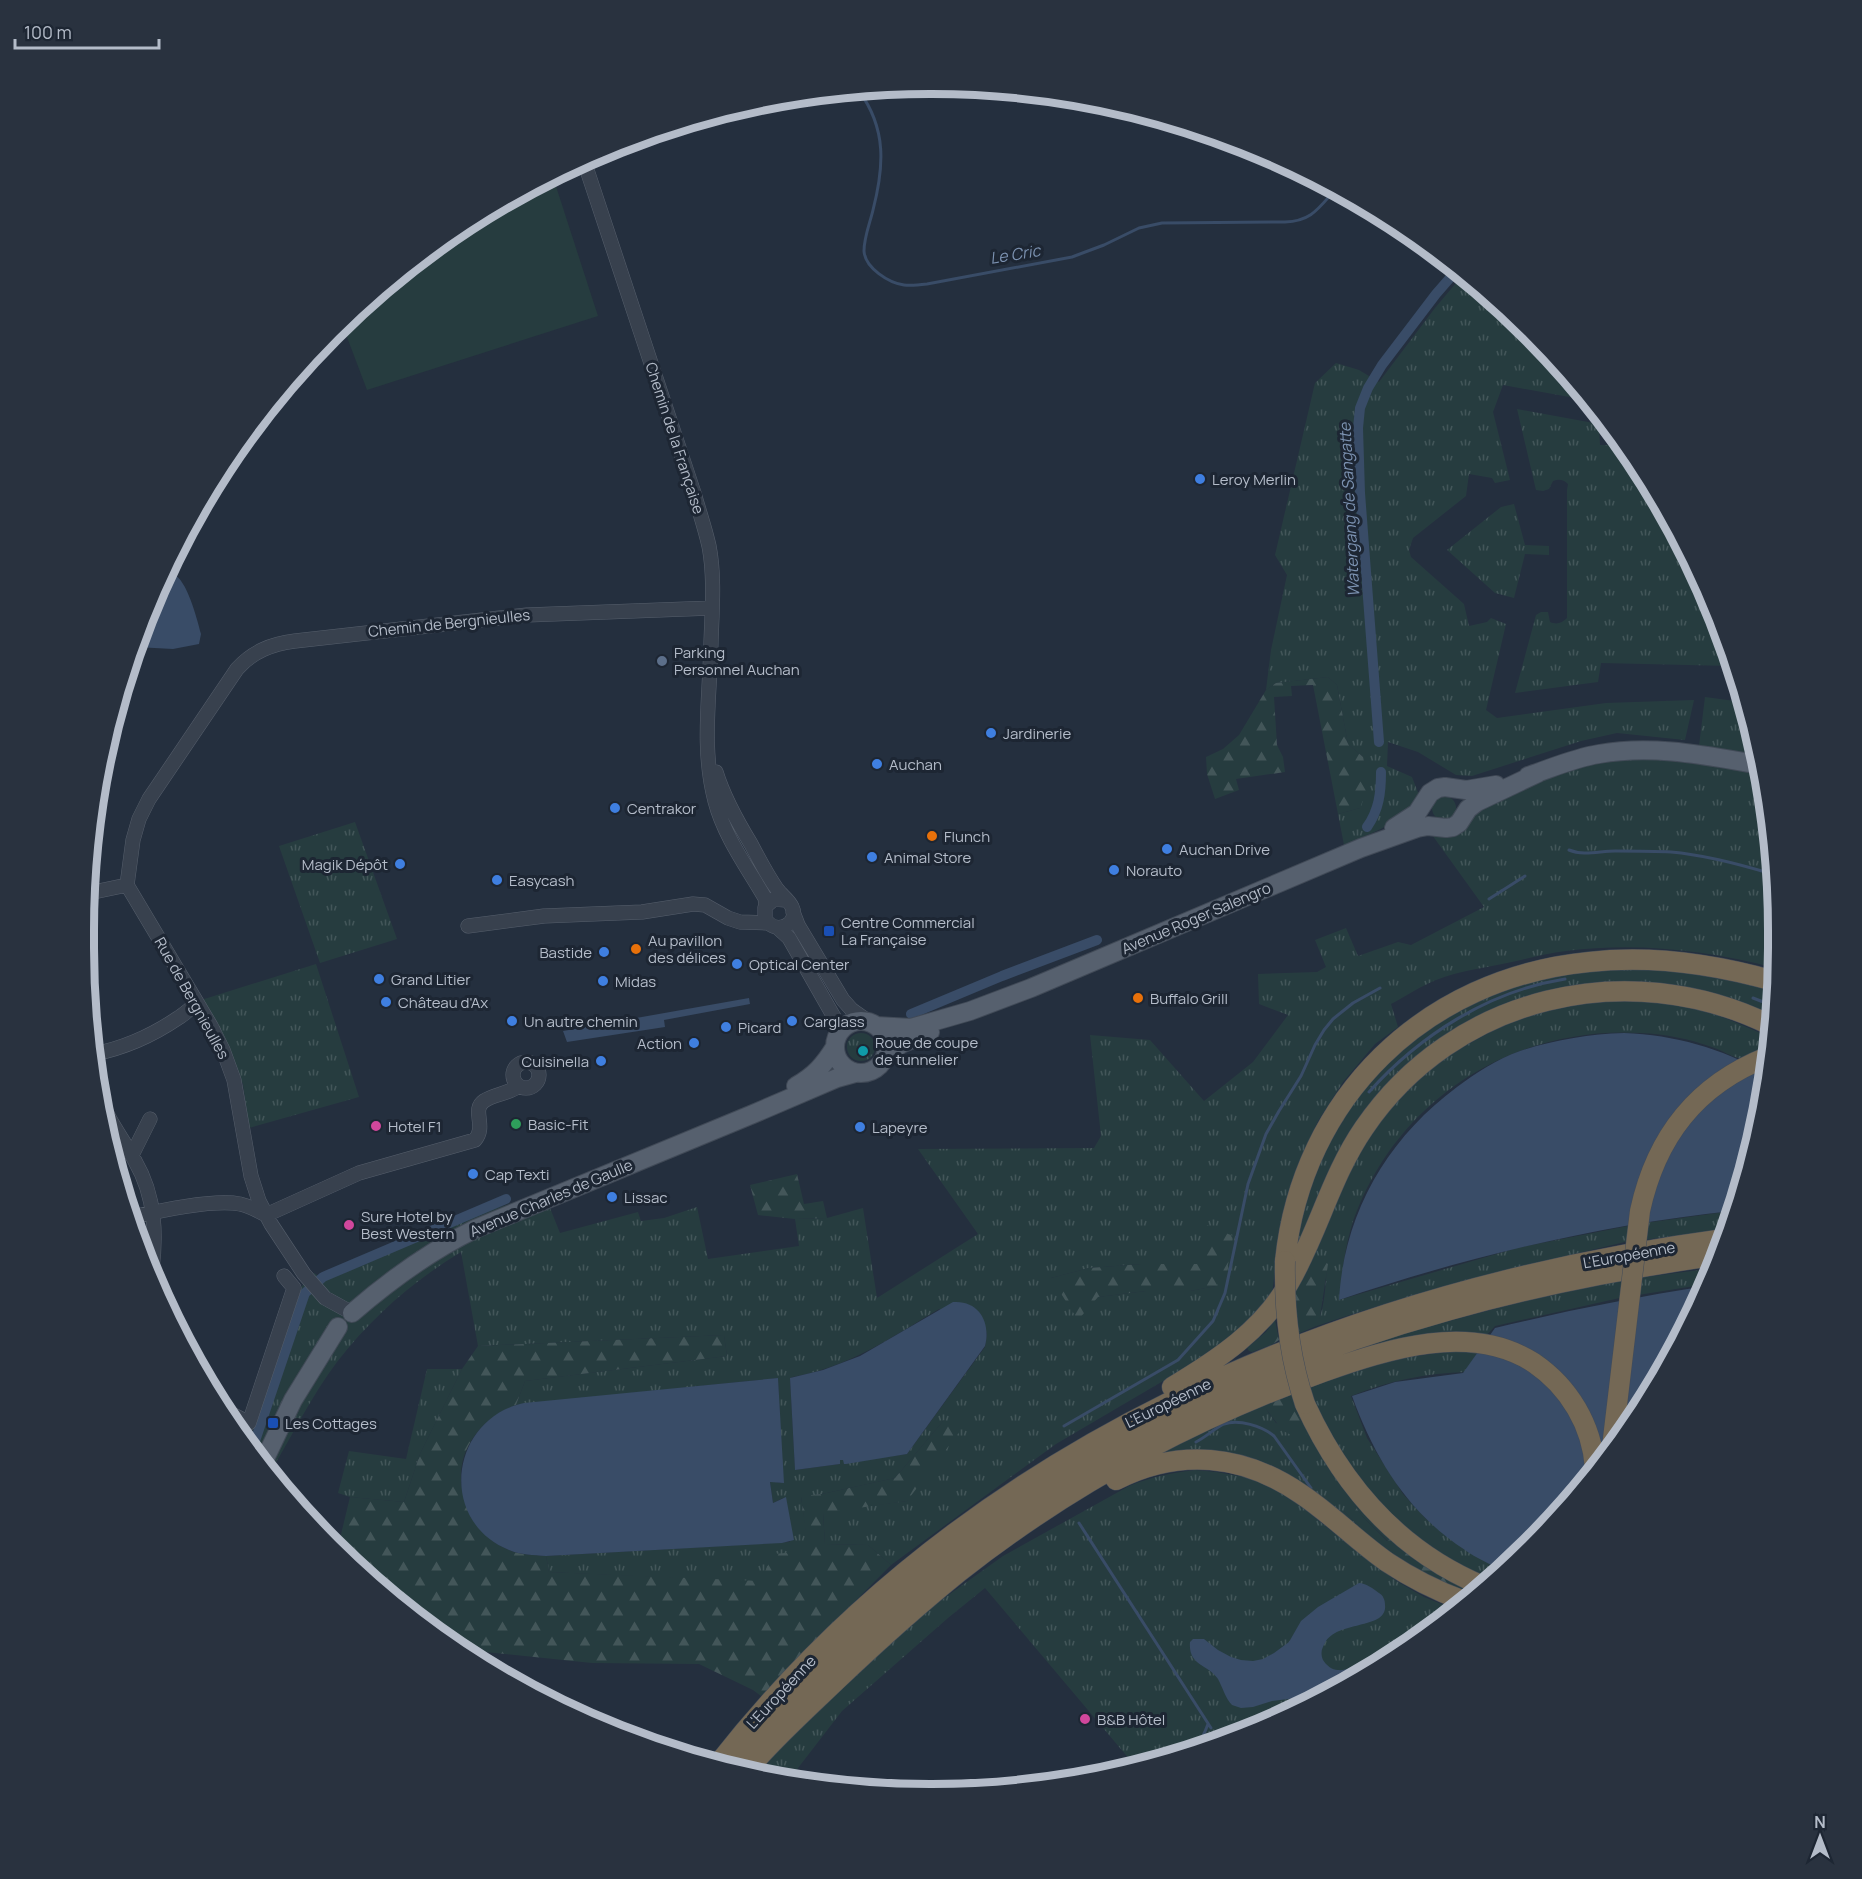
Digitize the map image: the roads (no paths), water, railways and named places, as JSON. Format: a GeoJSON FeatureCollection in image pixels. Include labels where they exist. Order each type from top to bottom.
{"type":"FeatureCollection","features":[{"type":"Feature","properties":{"kind":"highway"},"geometry":{"type":"LineString","coordinates":[[1476,1583],[1431,1558],[1400,1535],[1372,1509],[1334,1459],[1305,1404],[1289,1344],[1286,1312],[1286,1262],[1290,1226],[1299,1191],[1317,1146],[1349,1093],[1390,1047],[1444,1008],[1478,990],[1523,974],[1603,960],[1653,960],[1694,964],[1767,979]]}},
{"type":"Feature","properties":{"kind":"highway"},"geometry":{"type":"LineString","coordinates":[[1030,1480],[1077,1442],[1208,1365],[1237,1344],[1262,1320],[1290,1283],[1337,1175],[1363,1129],[1404,1080],[1434,1054],[1458,1038],[1500,1016],[1540,1002],[1572,995],[1622,991],[1656,992],[1697,999],[1764,1022]]}},
{"type":"Feature","properties":{"kind":"highway"},"geometry":{"type":"LineString","coordinates":[[1614,1431],[1640,1211],[1650,1173],[1667,1138],[1690,1107],[1719,1081],[1759,1060]]}},
{"type":"Feature","properties":{"kind":"highway","name":"L'Européenne"},"geometry":{"type":"LineString","coordinates":[[723,1758],[785,1686],[866,1606],[953,1534],[1030,1480],[1103,1436],[1179,1396],[1265,1358],[1335,1331],[1416,1304],[1526,1275],[1628,1254],[1714,1241]]}},
{"type":"Feature","properties":{"kind":"highway","name":"L'Européenne"},"geometry":{"type":"LineString","coordinates":[[739,1762],[796,1695],[836,1654],[934,1568],[985,1528],[1040,1491],[1152,1426],[1220,1393],[1288,1364],[1413,1321],[1484,1300],[1576,1279],[1708,1257]]}},
{"type":"Feature","properties":{"kind":"highway"},"geometry":{"type":"LineString","coordinates":[[751,1764],[898,1623],[961,1571],[1022,1526],[1100,1476],[1166,1440],[1246,1402],[1331,1369],[1393,1350],[1437,1343],[1465,1342],[1494,1346],[1518,1354],[1545,1371],[1564,1390],[1576,1407],[1590,1439],[1594,1459]]}},
{"type":"Feature","properties":{"kind":"highway"},"geometry":{"type":"LineString","coordinates":[[898,1623],[999,1552],[1112,1482],[1148,1466],[1188,1459],[1239,1464],[1275,1478],[1315,1503],[1395,1567],[1457,1598]]}},
{"type":"Feature","properties":{"kind":"main road"},"geometry":{"type":"LineString","coordinates":[[1538,773],[1478,789],[1442,787],[1435,789],[1425,802],[1425,816],[1439,828],[1453,827],[1472,805],[1482,798],[1538,773],[1555,765],[1590,756],[1639,750],[1679,752],[1750,763]]}},
{"type":"Feature","properties":{"kind":"main road"},"geometry":{"type":"LineString","coordinates":[[1453,789],[1461,795],[1465,802],[1463,817]]}},
{"type":"Feature","properties":{"kind":"main road","name":"Avenue Roger Salengro"},"geometry":{"type":"LineString","coordinates":[[1361,848],[1413,816],[1425,802]]}},
{"type":"Feature","properties":{"kind":"main road","name":"Avenue Roger Salengro"},"geometry":{"type":"LineString","coordinates":[[885,1056],[892,1049],[910,1040],[1361,848],[1417,828],[1439,828]]}},
{"type":"Feature","properties":{"kind":"main road","name":"Avenue Roger Salengro"},"geometry":{"type":"LineString","coordinates":[[873,1024],[906,1028],[917,1026],[951,1017],[1031,988]]}},
{"type":"Feature","properties":{"kind":"main road"},"geometry":{"type":"LineString","coordinates":[[862,1021],[873,1024],[885,1039],[887,1047],[881,1063],[874,1070],[863,1073],[846,1069],[839,1062],[836,1042],[844,1027],[862,1021]]}},
{"type":"Feature","properties":{"kind":"main road","name":"Avenue Charles de Gaulle"},"geometry":{"type":"LineString","coordinates":[[732,1122],[813,1075],[824,1064],[836,1042]]}},
{"type":"Feature","properties":{"kind":"main road","name":"Avenue Charles de Gaulle"},"geometry":{"type":"LineString","coordinates":[[266,1456],[294,1400],[342,1317],[412,1265],[465,1234],[855,1072]]}},
{"type":"Feature","properties":{"kind":"street","name":"Chemin de la Française"},"geometry":{"type":"LineString","coordinates":[[587,169],[704,530],[710,560],[712,608],[707,724],[708,767],[717,809],[724,826],[765,898],[769,917],[789,938],[834,1017],[836,1042]]}},
{"type":"Feature","properties":{"kind":"street","name":"Chemin de Bergnieulles"},"geometry":{"type":"LineString","coordinates":[[127,885],[131,847],[136,826],[145,805],[233,674],[246,660],[262,650],[289,642],[527,615],[712,608]]}},
{"type":"Feature","properties":{"kind":"street","name":"Chemin de la Française"},"geometry":{"type":"LineString","coordinates":[[707,724],[713,761],[722,790],[777,890],[791,904],[794,912]]}},
{"type":"Feature","properties":{"kind":"street"},"geometry":{"type":"LineString","coordinates":[[96,892],[127,885]]}},
{"type":"Feature","properties":{"kind":"street","name":"Rue de Bergnieulles"},"geometry":{"type":"LineString","coordinates":[[127,885],[209,1022],[223,1050],[234,1080],[251,1176],[266,1215],[308,1278],[342,1317]]}},
{"type":"Feature","properties":{"kind":"street"},"geometry":{"type":"LineString","coordinates":[[769,917],[774,899],[785,900]]}},
{"type":"Feature","properties":{"kind":"street"},"geometry":{"type":"LineString","coordinates":[[468,926],[544,916],[642,912],[693,904],[705,905],[734,920],[769,917],[789,923],[794,912]]}},
{"type":"Feature","properties":{"kind":"street"},"geometry":{"type":"LineString","coordinates":[[794,912],[801,930],[843,1000],[852,1010],[873,1024]]}},
{"type":"Feature","properties":{"kind":"street"},"geometry":{"type":"LineString","coordinates":[[101,1052],[137,1041],[181,1017],[197,1004]]}},
{"type":"Feature","properties":{"kind":"street"},"geometry":{"type":"LineString","coordinates":[[181,1017],[209,1022]]}},
{"type":"Feature","properties":{"kind":"street"},"geometry":{"type":"LineString","coordinates":[[139,1216],[190,1207],[234,1203],[250,1206],[266,1215],[359,1173],[475,1140],[480,1130],[478,1113],[481,1104],[519,1086]]}},
{"type":"Feature","properties":{"kind":"street"},"geometry":{"type":"LineString","coordinates":[[132,1155],[150,1119]]}},
{"type":"Feature","properties":{"kind":"street"},"geometry":{"type":"LineString","coordinates":[[115,1130],[132,1155],[144,1180],[153,1213],[155,1239],[153,1255]]}},
{"type":"Feature","properties":{"kind":"street"},"geometry":{"type":"LineString","coordinates":[[234,1203],[256,1194]]}},
{"type":"Feature","properties":{"kind":"street"},"geometry":{"type":"LineString","coordinates":[[238,1417],[249,1423],[294,1288],[284,1276]]}},
{"type":"Feature","properties":{"kind":"water"},"geometry":{"type":"Polygon","coordinates":[[[175,575],[187,591],[201,634],[199,644],[173,649],[144,647],[175,575]]]}},
{"type":"Feature","properties":{"kind":"water"},"geometry":{"type":"Polygon","coordinates":[[[749,998],[750,1004],[664,1020],[665,1027],[567,1042],[563,1031],[749,998]]]}},
{"type":"Feature","properties":{"kind":"water"},"geometry":{"type":"Polygon","coordinates":[[[1643,1034],[1679,1040],[1732,1056],[1758,1069],[1739,1165],[1725,1212],[1632,1225],[1533,1245],[1435,1270],[1339,1300],[1350,1237],[1360,1208],[1390,1154],[1410,1130],[1457,1087],[1495,1062],[1533,1047],[1598,1035],[1643,1034]]]}},
{"type":"Feature","properties":{"kind":"water"},"geometry":{"type":"Polygon","coordinates":[[[1695,1288],[1655,1366],[1627,1413],[1560,1500],[1494,1566],[1474,1556],[1445,1535],[1410,1502],[1383,1463],[1352,1396],[1395,1382],[1463,1373],[1495,1328],[1695,1288]]]}},
{"type":"Feature","properties":{"kind":"water"},"geometry":{"type":"Polygon","coordinates":[[[953,1302],[962,1302],[977,1309],[985,1322],[985,1346],[907,1454],[846,1464],[840,1460],[840,1464],[795,1470],[790,1378],[823,1370],[860,1356],[953,1302]]]}},
{"type":"Feature","properties":{"kind":"water"},"geometry":{"type":"Polygon","coordinates":[[[778,1378],[784,1483],[770,1482],[773,1503],[786,1497],[794,1540],[782,1543],[546,1556],[509,1550],[486,1536],[471,1517],[463,1495],[462,1472],[468,1449],[480,1429],[499,1413],[524,1403],[778,1378]]]}},
{"type":"Feature","properties":{"kind":"water"},"geometry":{"type":"Polygon","coordinates":[[[1359,1583],[1369,1586],[1382,1595],[1385,1603],[1384,1613],[1379,1618],[1340,1631],[1331,1636],[1323,1647],[1322,1657],[1329,1667],[1338,1670],[1363,1663],[1302,1697],[1272,1701],[1253,1707],[1241,1708],[1232,1705],[1214,1674],[1192,1656],[1190,1642],[1193,1639],[1204,1639],[1231,1657],[1253,1661],[1263,1659],[1289,1642],[1301,1621],[1318,1607],[1359,1583]]]}},
{"type":"Feature","properties":{"kind":"waterway","name":"Le Cric"},"geometry":{"type":"LineString","coordinates":[[863,97],[875,120],[881,149],[877,194],[865,241],[865,257],[879,274],[898,284],[927,284],[1072,257],[1139,228],[1162,223],[1294,221],[1313,213],[1329,196]]}},
{"type":"Feature","properties":{"kind":"waterway","name":"Watergang de Sangatte"},"geometry":{"type":"LineString","coordinates":[[1379,742],[1360,493],[1358,428],[1360,408],[1368,388],[1382,365],[1451,276]]}},
{"type":"Feature","properties":{"kind":"waterway"},"geometry":{"type":"LineString","coordinates":[[1367,827],[1379,801],[1381,772]]}},
{"type":"Feature","properties":{"kind":"waterway"},"geometry":{"type":"LineString","coordinates":[[1569,850],[1586,853],[1609,851],[1684,853],[1722,860],[1766,872]]}},
{"type":"Feature","properties":{"kind":"waterway"},"geometry":{"type":"LineString","coordinates":[[1489,899],[1525,876]]}},
{"type":"Feature","properties":{"kind":"waterway"},"geometry":{"type":"LineString","coordinates":[[911,1014],[1097,940]]}},
{"type":"Feature","properties":{"kind":"waterway"},"geometry":{"type":"LineString","coordinates":[[1369,1092],[1410,1052],[1433,1034],[1458,1019],[1509,994],[1565,979]]}},
{"type":"Feature","properties":{"kind":"waterway"},"geometry":{"type":"LineString","coordinates":[[1064,1426],[1178,1360],[1213,1321],[1225,1293],[1248,1184],[1266,1134],[1301,1076],[1324,1030],[1333,1019],[1353,1003],[1380,988]]}},
{"type":"Feature","properties":{"kind":"waterway"},"geometry":{"type":"LineString","coordinates":[[1753,998],[1766,1003]]}},
{"type":"Feature","properties":{"kind":"waterway"},"geometry":{"type":"LineString","coordinates":[[255,1441],[305,1293],[323,1277],[506,1199]]}},
{"type":"Feature","properties":{"kind":"waterway"},"geometry":{"type":"LineString","coordinates":[[1196,1442],[1224,1424],[1236,1422],[1257,1426],[1274,1436],[1311,1488]]}},
{"type":"Feature","properties":{"kind":"waterway"},"geometry":{"type":"LineString","coordinates":[[1079,1523],[1211,1728]]}},
{"type":"Feature","properties":{"kind":"waterway"},"geometry":{"type":"LineString","coordinates":[[1200,1740],[1208,1724]]}},
{"type":"Feature","properties":{"kind":"place","name":"Leroy Merlin"},"geometry":{"type":"Point","coordinates":[1200,479]}},
{"type":"Feature","properties":{"kind":"place","name":"Parking Personnel Auchan"},"geometry":{"type":"Point","coordinates":[662,661]}},
{"type":"Feature","properties":{"kind":"place","name":"Jardinerie"},"geometry":{"type":"Point","coordinates":[991,733]}},
{"type":"Feature","properties":{"kind":"place","name":"Auchan"},"geometry":{"type":"Point","coordinates":[877,764]}},
{"type":"Feature","properties":{"kind":"place","name":"Centrakor"},"geometry":{"type":"Point","coordinates":[615,808]}},
{"type":"Feature","properties":{"kind":"place","name":"Flunch"},"geometry":{"type":"Point","coordinates":[932,836]}},
{"type":"Feature","properties":{"kind":"place","name":"Auchan Drive"},"geometry":{"type":"Point","coordinates":[1167,849]}},
{"type":"Feature","properties":{"kind":"place","name":"Animal Store"},"geometry":{"type":"Point","coordinates":[872,857]}},
{"type":"Feature","properties":{"kind":"place","name":"Magik Dépôt"},"geometry":{"type":"Point","coordinates":[400,864]}},
{"type":"Feature","properties":{"kind":"place","name":"Norauto"},"geometry":{"type":"Point","coordinates":[1114,870]}},
{"type":"Feature","properties":{"kind":"place","name":"Easycash"},"geometry":{"type":"Point","coordinates":[497,880]}},
{"type":"Feature","properties":{"kind":"place","name":"Centre Commercial La Française"},"geometry":{"type":"Point","coordinates":[829,931]}},
{"type":"Feature","properties":{"kind":"place","name":"Au pavillon des délices"},"geometry":{"type":"Point","coordinates":[636,949]}},
{"type":"Feature","properties":{"kind":"place","name":"Bastide"},"geometry":{"type":"Point","coordinates":[604,952]}},
{"type":"Feature","properties":{"kind":"place","name":"Optical Center"},"geometry":{"type":"Point","coordinates":[737,964]}},
{"type":"Feature","properties":{"kind":"place","name":"Grand Litier"},"geometry":{"type":"Point","coordinates":[379,979]}},
{"type":"Feature","properties":{"kind":"place","name":"Midas"},"geometry":{"type":"Point","coordinates":[603,981]}},
{"type":"Feature","properties":{"kind":"place","name":"Buffalo Grill"},"geometry":{"type":"Point","coordinates":[1138,998]}},
{"type":"Feature","properties":{"kind":"place","name":"Château d'Ax"},"geometry":{"type":"Point","coordinates":[386,1002]}},
{"type":"Feature","properties":{"kind":"place","name":"Un autre chemin"},"geometry":{"type":"Point","coordinates":[512,1021]}},
{"type":"Feature","properties":{"kind":"place","name":"Carglass"},"geometry":{"type":"Point","coordinates":[792,1021]}},
{"type":"Feature","properties":{"kind":"place","name":"Picard"},"geometry":{"type":"Point","coordinates":[726,1027]}},
{"type":"Feature","properties":{"kind":"place","name":"Action"},"geometry":{"type":"Point","coordinates":[694,1043]}},
{"type":"Feature","properties":{"kind":"place","name":"Roue de coupe de tunnelier"},"geometry":{"type":"Point","coordinates":[863,1051]}},
{"type":"Feature","properties":{"kind":"place","name":"Cuisinella"},"geometry":{"type":"Point","coordinates":[601,1061]}},
{"type":"Feature","properties":{"kind":"place","name":"Basic-Fit"},"geometry":{"type":"Point","coordinates":[516,1124]}},
{"type":"Feature","properties":{"kind":"place","name":"Hotel F1"},"geometry":{"type":"Point","coordinates":[376,1126]}},
{"type":"Feature","properties":{"kind":"place","name":"Lapeyre"},"geometry":{"type":"Point","coordinates":[860,1127]}},
{"type":"Feature","properties":{"kind":"place","name":"Cap Texti"},"geometry":{"type":"Point","coordinates":[473,1174]}},
{"type":"Feature","properties":{"kind":"place","name":"Lissac"},"geometry":{"type":"Point","coordinates":[612,1197]}},
{"type":"Feature","properties":{"kind":"place","name":"Sure Hotel by Best Western"},"geometry":{"type":"Point","coordinates":[349,1225]}},
{"type":"Feature","properties":{"kind":"place","name":"Les Cottages"},"geometry":{"type":"Point","coordinates":[273,1423]}},
{"type":"Feature","properties":{"kind":"place","name":"B&B Hôtel"},"geometry":{"type":"Point","coordinates":[1085,1719]}}]}
